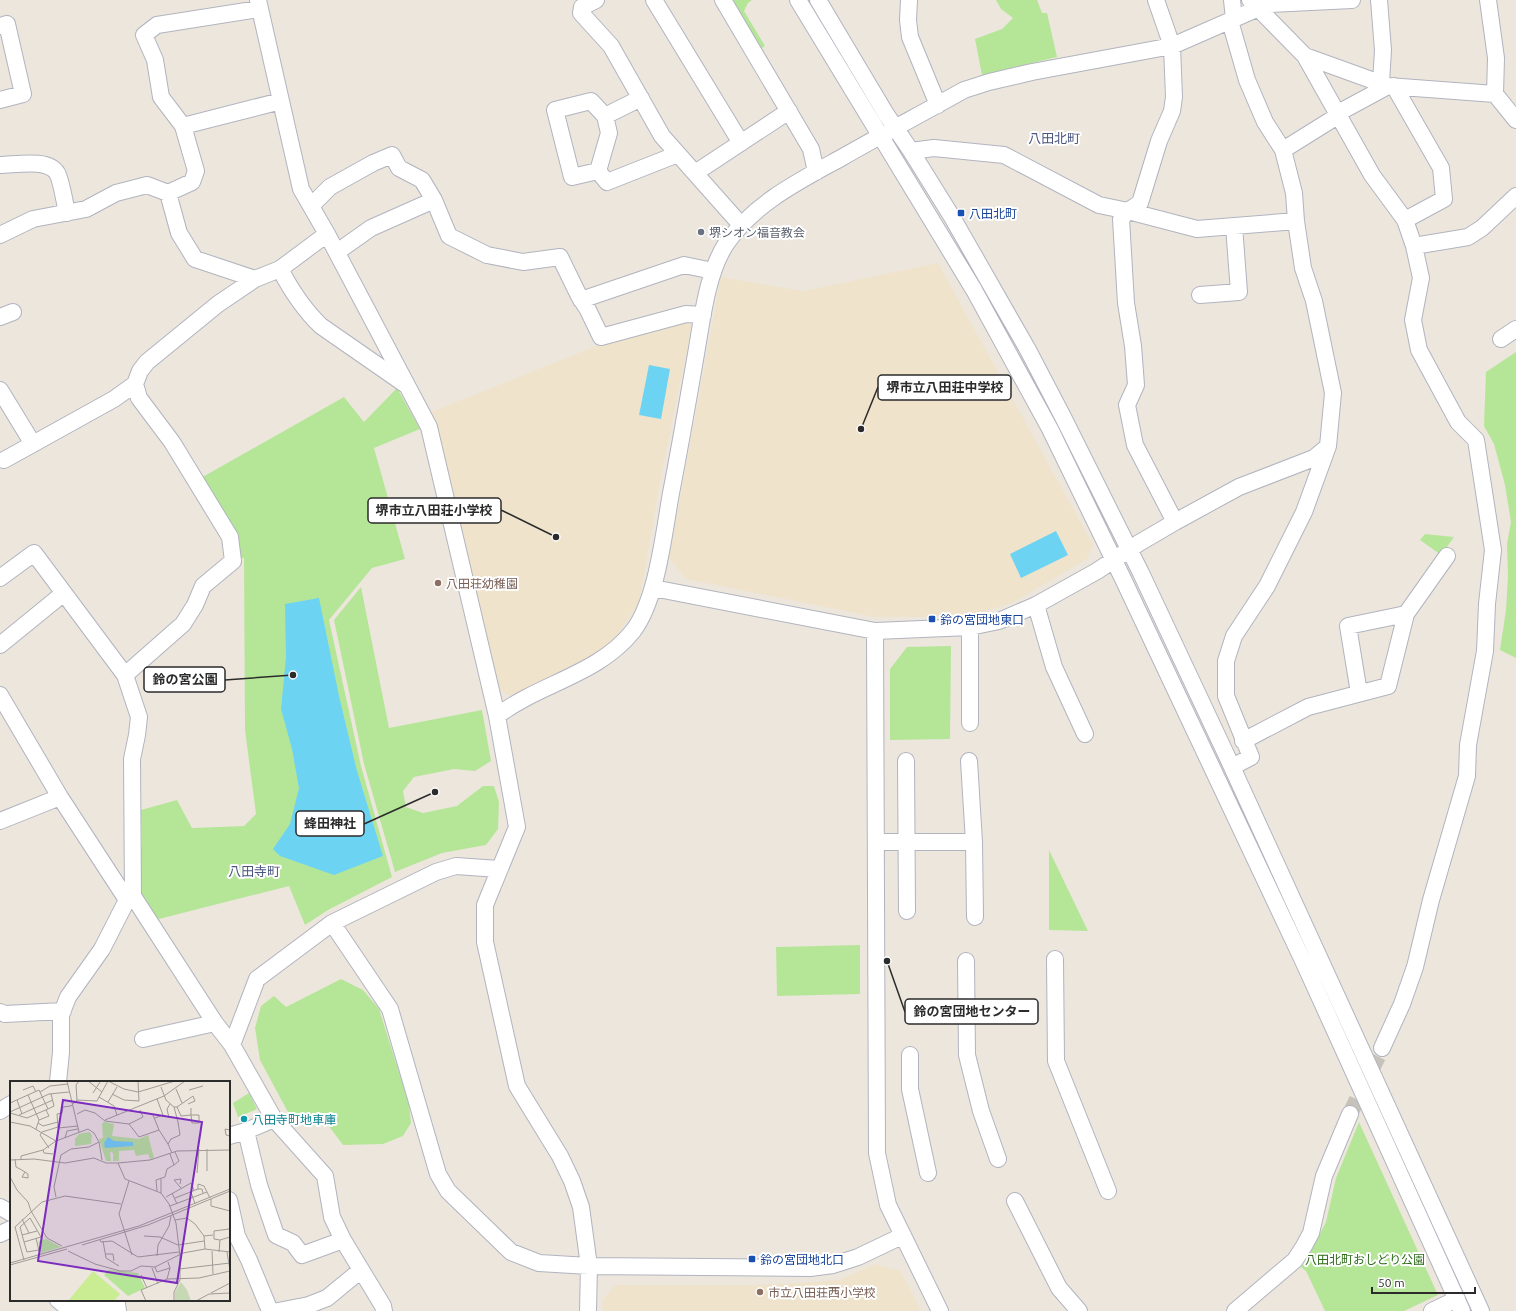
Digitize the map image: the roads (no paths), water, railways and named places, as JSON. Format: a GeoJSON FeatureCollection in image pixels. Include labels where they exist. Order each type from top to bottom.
{"type":"FeatureCollection","features":[{"type":"Feature","properties":{"kind":"street"},"geometry":{"type":"LineString","coordinates":[[596,0],[582,7],[581,12],[611,46],[662,136],[741,225]]}},
{"type":"Feature","properties":{"kind":"street"},"geometry":{"type":"LineString","coordinates":[[723,0],[811,149],[816,172]]}},
{"type":"Feature","properties":{"kind":"street"},"geometry":{"type":"LineString","coordinates":[[798,0],[974,290],[1050,429],[1114,560],[1305,965],[1460,1305],[1432,1311]]}},
{"type":"Feature","properties":{"kind":"street"},"geometry":{"type":"LineString","coordinates":[[818,0],[895,128],[952,217],[1028,350],[1063,417],[1129,550],[1232,767],[1481,1311]]}},
{"type":"Feature","properties":{"kind":"street"},"geometry":{"type":"LineString","coordinates":[[909,0],[908,20],[910,37],[938,105]]}},
{"type":"Feature","properties":{"kind":"street"},"geometry":{"type":"LineString","coordinates":[[1156,0],[1172,46],[1174,97],[1172,111],[1159,140],[1140,203],[1128,211],[1121,219],[1126,303],[1136,385],[1127,405],[1135,445],[1175,522]]}},
{"type":"Feature","properties":{"kind":"street"},"geometry":{"type":"LineString","coordinates":[[1232,0],[1232,20],[1247,80],[1265,122],[1282,150],[1294,193],[1296,221],[1304,268],[1314,301],[1333,393],[1328,446],[1304,512],[1267,586],[1234,636],[1226,661],[1226,696],[1243,741],[1251,757],[1232,767]]}},
{"type":"Feature","properties":{"kind":"street"},"geometry":{"type":"LineString","coordinates":[[497,716],[507,708],[605,659],[622,644],[634,630],[648,602],[653,588],[703,315],[713,271],[725,245],[741,225],[770,199],[964,90],[989,82],[1032,72],[1172,46],[1232,20],[1254,4],[1352,0]]}},
{"type":"Feature","properties":{"kind":"street"},"geometry":{"type":"LineString","coordinates":[[1379,0],[1387,85],[1441,168],[1444,198],[1405,220]]}},
{"type":"Feature","properties":{"kind":"street"},"geometry":{"type":"LineString","coordinates":[[1488,0],[1496,58],[1495,94],[1516,120]]}},
{"type":"Feature","properties":{"kind":"street"},"geometry":{"type":"LineString","coordinates":[[657,1],[741,142]]}},
{"type":"Feature","properties":{"kind":"street"},"geometry":{"type":"LineString","coordinates":[[0,235],[33,219],[86,209],[116,193],[147,185],[168,193],[192,182],[196,171],[183,126],[161,97],[155,60],[144,35],[158,25],[259,4],[301,189],[337,252],[429,427],[497,716],[517,827],[485,905],[485,942],[517,1086],[560,1156],[572,1181],[581,1207],[589,1266],[588,1311]]}},
{"type":"Feature","properties":{"kind":"street"},"geometry":{"type":"LineString","coordinates":[[1254,4],[1305,56],[1372,175],[1405,220],[1414,246],[1421,278],[1412,320],[1419,350],[1458,422],[1476,440],[1493,550],[1487,604],[1485,651],[1468,744],[1466,776],[1431,900],[1415,967],[1402,1004],[1382,1048]]}},
{"type":"Feature","properties":{"kind":"street"},"geometry":{"type":"LineString","coordinates":[[0,26],[7,24],[23,94],[0,100]]}},
{"type":"Feature","properties":{"kind":"street"},"geometry":{"type":"LineString","coordinates":[[1305,56],[1387,85],[1495,94]]}},
{"type":"Feature","properties":{"kind":"street"},"geometry":{"type":"LineString","coordinates":[[1282,150],[1387,85]]}},
{"type":"Feature","properties":{"kind":"street"},"geometry":{"type":"LineString","coordinates":[[605,116],[640,98]]}},
{"type":"Feature","properties":{"kind":"street"},"geometry":{"type":"LineString","coordinates":[[591,101],[605,116],[609,133],[598,171],[572,177],[555,110],[591,101]]}},
{"type":"Feature","properties":{"kind":"street"},"geometry":{"type":"LineString","coordinates":[[183,126],[281,102]]}},
{"type":"Feature","properties":{"kind":"street"},"geometry":{"type":"LineString","coordinates":[[695,173],[789,111]]}},
{"type":"Feature","properties":{"kind":"street"},"geometry":{"type":"LineString","coordinates":[[911,151],[934,148],[1004,155],[1099,205],[1197,229],[1296,221]]}},
{"type":"Feature","properties":{"kind":"street"},"geometry":{"type":"LineString","coordinates":[[598,171],[607,182],[678,154]]}},
{"type":"Feature","properties":{"kind":"street"},"geometry":{"type":"LineString","coordinates":[[311,206],[330,187],[372,162],[392,155],[399,168],[422,180],[434,200],[449,236],[487,254],[524,262],[560,257],[601,337],[686,314],[703,315]]}},
{"type":"Feature","properties":{"kind":"street"},"geometry":{"type":"LineString","coordinates":[[0,165],[49,165],[57,173],[67,213]]}},
{"type":"Feature","properties":{"kind":"street"},"geometry":{"type":"LineString","coordinates":[[168,193],[179,233],[195,259],[255,279]]}},
{"type":"Feature","properties":{"kind":"street"},"geometry":{"type":"LineString","coordinates":[[1414,246],[1468,237],[1482,228],[1516,196]]}},
{"type":"Feature","properties":{"kind":"street"},"geometry":{"type":"LineString","coordinates":[[337,252],[371,228],[434,200]]}},
{"type":"Feature","properties":{"kind":"street"},"geometry":{"type":"LineString","coordinates":[[1200,295],[1239,292],[1234,226]]}},
{"type":"Feature","properties":{"kind":"street"},"geometry":{"type":"LineString","coordinates":[[4,460],[114,399],[135,384],[140,371],[147,362],[218,304],[255,279],[280,269],[327,234]]}},
{"type":"Feature","properties":{"kind":"street"},"geometry":{"type":"LineString","coordinates":[[581,300],[684,265],[713,271]]}},
{"type":"Feature","properties":{"kind":"street"},"geometry":{"type":"LineString","coordinates":[[280,269],[310,316],[321,326],[407,386]]}},
{"type":"Feature","properties":{"kind":"street"},"geometry":{"type":"LineString","coordinates":[[1501,339],[1516,329]]}},
{"type":"Feature","properties":{"kind":"street"},"geometry":{"type":"LineString","coordinates":[[125,675],[183,624],[195,605],[203,586],[233,561],[230,537],[172,442],[140,398],[135,384]]}},
{"type":"Feature","properties":{"kind":"street"},"geometry":{"type":"LineString","coordinates":[[0,390],[33,444]]}},
{"type":"Feature","properties":{"kind":"street"},"geometry":{"type":"LineString","coordinates":[[653,588],[875,632],[970,628],[999,621],[1036,605],[1114,560],[1175,522],[1239,487],[1314,458],[1328,446]]}},
{"type":"Feature","properties":{"kind":"street"},"geometry":{"type":"LineString","coordinates":[[0,578],[34,553],[125,675],[139,717],[132,759],[130,898],[102,949],[68,997],[61,1015],[61,1052],[58,1081]]}},
{"type":"Feature","properties":{"kind":"street"},"geometry":{"type":"LineString","coordinates":[[1243,741],[1308,707],[1388,686],[1406,614],[1447,556]]}},
{"type":"Feature","properties":{"kind":"street"},"geometry":{"type":"LineString","coordinates":[[0,645],[64,593]]}},
{"type":"Feature","properties":{"kind":"street"},"geometry":{"type":"LineString","coordinates":[[1036,605],[1054,667],[1085,734]]}},
{"type":"Feature","properties":{"kind":"street"},"geometry":{"type":"LineString","coordinates":[[1359,693],[1348,626],[1406,614]]}},
{"type":"Feature","properties":{"kind":"street"},"geometry":{"type":"LineString","coordinates":[[970,628],[970,723]]}},
{"type":"Feature","properties":{"kind":"street"},"geometry":{"type":"LineString","coordinates":[[875,632],[877,1153],[888,1205],[940,1311]]}},
{"type":"Feature","properties":{"kind":"street"},"geometry":{"type":"LineString","coordinates":[[0,695],[6,719],[232,1045],[274,1119],[325,1176],[332,1217],[343,1240],[383,1306],[384,1311]]}},
{"type":"Feature","properties":{"kind":"street"},"geometry":{"type":"LineString","coordinates":[[906,760],[906,911]]}},
{"type":"Feature","properties":{"kind":"street"},"geometry":{"type":"LineString","coordinates":[[969,762],[974,842],[975,917]]}},
{"type":"Feature","properties":{"kind":"street"},"geometry":{"type":"LineString","coordinates":[[0,821],[60,797]]}},
{"type":"Feature","properties":{"kind":"street"},"geometry":{"type":"LineString","coordinates":[[876,842],[974,842]]}},
{"type":"Feature","properties":{"kind":"street"},"geometry":{"type":"LineString","coordinates":[[232,1045],[257,979],[332,922],[436,872],[456,866],[499,869]]}},
{"type":"Feature","properties":{"kind":"street"},"geometry":{"type":"LineString","coordinates":[[332,922],[390,1009],[438,1174],[448,1191],[511,1252],[539,1263],[589,1266],[810,1268],[833,1265],[858,1257],[902,1236]]}},
{"type":"Feature","properties":{"kind":"street"},"geometry":{"type":"LineString","coordinates":[[1055,959],[1056,1061],[1108,1191]]}},
{"type":"Feature","properties":{"kind":"street"},"geometry":{"type":"LineString","coordinates":[[966,961],[967,1055],[981,1111],[998,1159]]}},
{"type":"Feature","properties":{"kind":"street"},"geometry":{"type":"LineString","coordinates":[[0,1012],[5,1014],[63,1011]]}},
{"type":"Feature","properties":{"kind":"street"},"geometry":{"type":"LineString","coordinates":[[143,1039],[216,1024]]}},
{"type":"Feature","properties":{"kind":"street"},"geometry":{"type":"LineString","coordinates":[[910,1055],[910,1089],[928,1173]]}},
{"type":"Feature","properties":{"kind":"street"},"geometry":{"type":"LineString","coordinates":[[0,1111],[10,1105]]}},
{"type":"Feature","properties":{"kind":"street"},"geometry":{"type":"LineString","coordinates":[[1235,1311],[1295,1260],[1304,1246],[1311,1233],[1324,1176],[1350,1114]]}},
{"type":"Feature","properties":{"kind":"street"},"geometry":{"type":"LineString","coordinates":[[230,1136],[246,1131],[274,1119]]}},
{"type":"Feature","properties":{"kind":"street"},"geometry":{"type":"LineString","coordinates":[[246,1131],[259,1185],[276,1235],[293,1243],[302,1255],[343,1240]]}},
{"type":"Feature","properties":{"kind":"street"},"geometry":{"type":"LineString","coordinates":[[1015,1201],[1059,1288],[1079,1311]]}},
{"type":"Feature","properties":{"kind":"street"},"geometry":{"type":"LineString","coordinates":[[230,1204],[237,1236],[249,1260],[270,1311]]}},
{"type":"Feature","properties":{"kind":"street"},"geometry":{"type":"LineString","coordinates":[[0,1207],[10,1212]]}},
{"type":"Feature","properties":{"kind":"street"},"geometry":{"type":"LineString","coordinates":[[0,1234],[10,1229]]}},
{"type":"Feature","properties":{"kind":"street"},"geometry":{"type":"LineString","coordinates":[[278,1311],[309,1305],[326,1298],[361,1270]]}},
{"type":"Feature","properties":{"kind":"street"},"geometry":{"type":"LineString","coordinates":[[59,1301],[63,1304],[117,1304],[118,1311]]}},
{"type":"Feature","properties":{"kind":"water"},"geometry":{"type":"Polygon","coordinates":[[[649,365],[670,369],[661,419],[639,415],[649,365]]]}},
{"type":"Feature","properties":{"kind":"water"},"geometry":{"type":"Polygon","coordinates":[[[1056,531],[1068,555],[1021,578],[1010,554],[1056,531]]]}},
{"type":"Feature","properties":{"kind":"water"},"geometry":{"type":"Polygon","coordinates":[[[319,598],[339,696],[357,771],[383,856],[334,875],[280,856],[273,849],[290,824],[299,788],[292,749],[281,709],[286,657],[285,604],[319,598]]]}},
{"type":"Feature","properties":{"kind":"tunnel"},"geometry":{"type":"LineString","coordinates":[[1350,1114],[1382,1048]]}},
{"type":"Feature","properties":{"kind":"place","name":"八田北町"},"geometry":{"type":"Point","coordinates":[961,213]}},
{"type":"Feature","properties":{"kind":"place","name":"堺シオン福音教会"},"geometry":{"type":"Point","coordinates":[701,232]}},
{"type":"Feature","properties":{"kind":"place","name":"堺市立八田荘中学校"},"geometry":{"type":"Point","coordinates":[861,429]}},
{"type":"Feature","properties":{"kind":"place","name":"堺市立八田荘小学校"},"geometry":{"type":"Point","coordinates":[556,537]}},
{"type":"Feature","properties":{"kind":"place","name":"八田荘幼稚園"},"geometry":{"type":"Point","coordinates":[438,583]}},
{"type":"Feature","properties":{"kind":"place","name":"鈴の宮団地東口"},"geometry":{"type":"Point","coordinates":[932,619]}},
{"type":"Feature","properties":{"kind":"place","name":"鈴の宮公園"},"geometry":{"type":"Point","coordinates":[293,675]}},
{"type":"Feature","properties":{"kind":"place","name":"蜂田神社"},"geometry":{"type":"Point","coordinates":[435,792]}},
{"type":"Feature","properties":{"kind":"place","name":"鈴の宮団地センター"},"geometry":{"type":"Point","coordinates":[887,961]}},
{"type":"Feature","properties":{"kind":"place","name":"八田寺町地車庫"},"geometry":{"type":"Point","coordinates":[244,1119]}},
{"type":"Feature","properties":{"kind":"place","name":"鈴の宮団地北口"},"geometry":{"type":"Point","coordinates":[752,1259]}},
{"type":"Feature","properties":{"kind":"place","name":"市立八田荘西小学校"},"geometry":{"type":"Point","coordinates":[760,1292]}},
{"type":"Feature","properties":{"kind":"district","name":"八田北町"},"geometry":{"type":"Point","coordinates":[1054,138]}},
{"type":"Feature","properties":{"kind":"district","name":"八田寺町"},"geometry":{"type":"Point","coordinates":[254,871]}},
{"type":"Feature","properties":{"kind":"park label","name":"八田北町おしどり公園"},"geometry":{"type":"Point","coordinates":[1365,1259]}}]}
